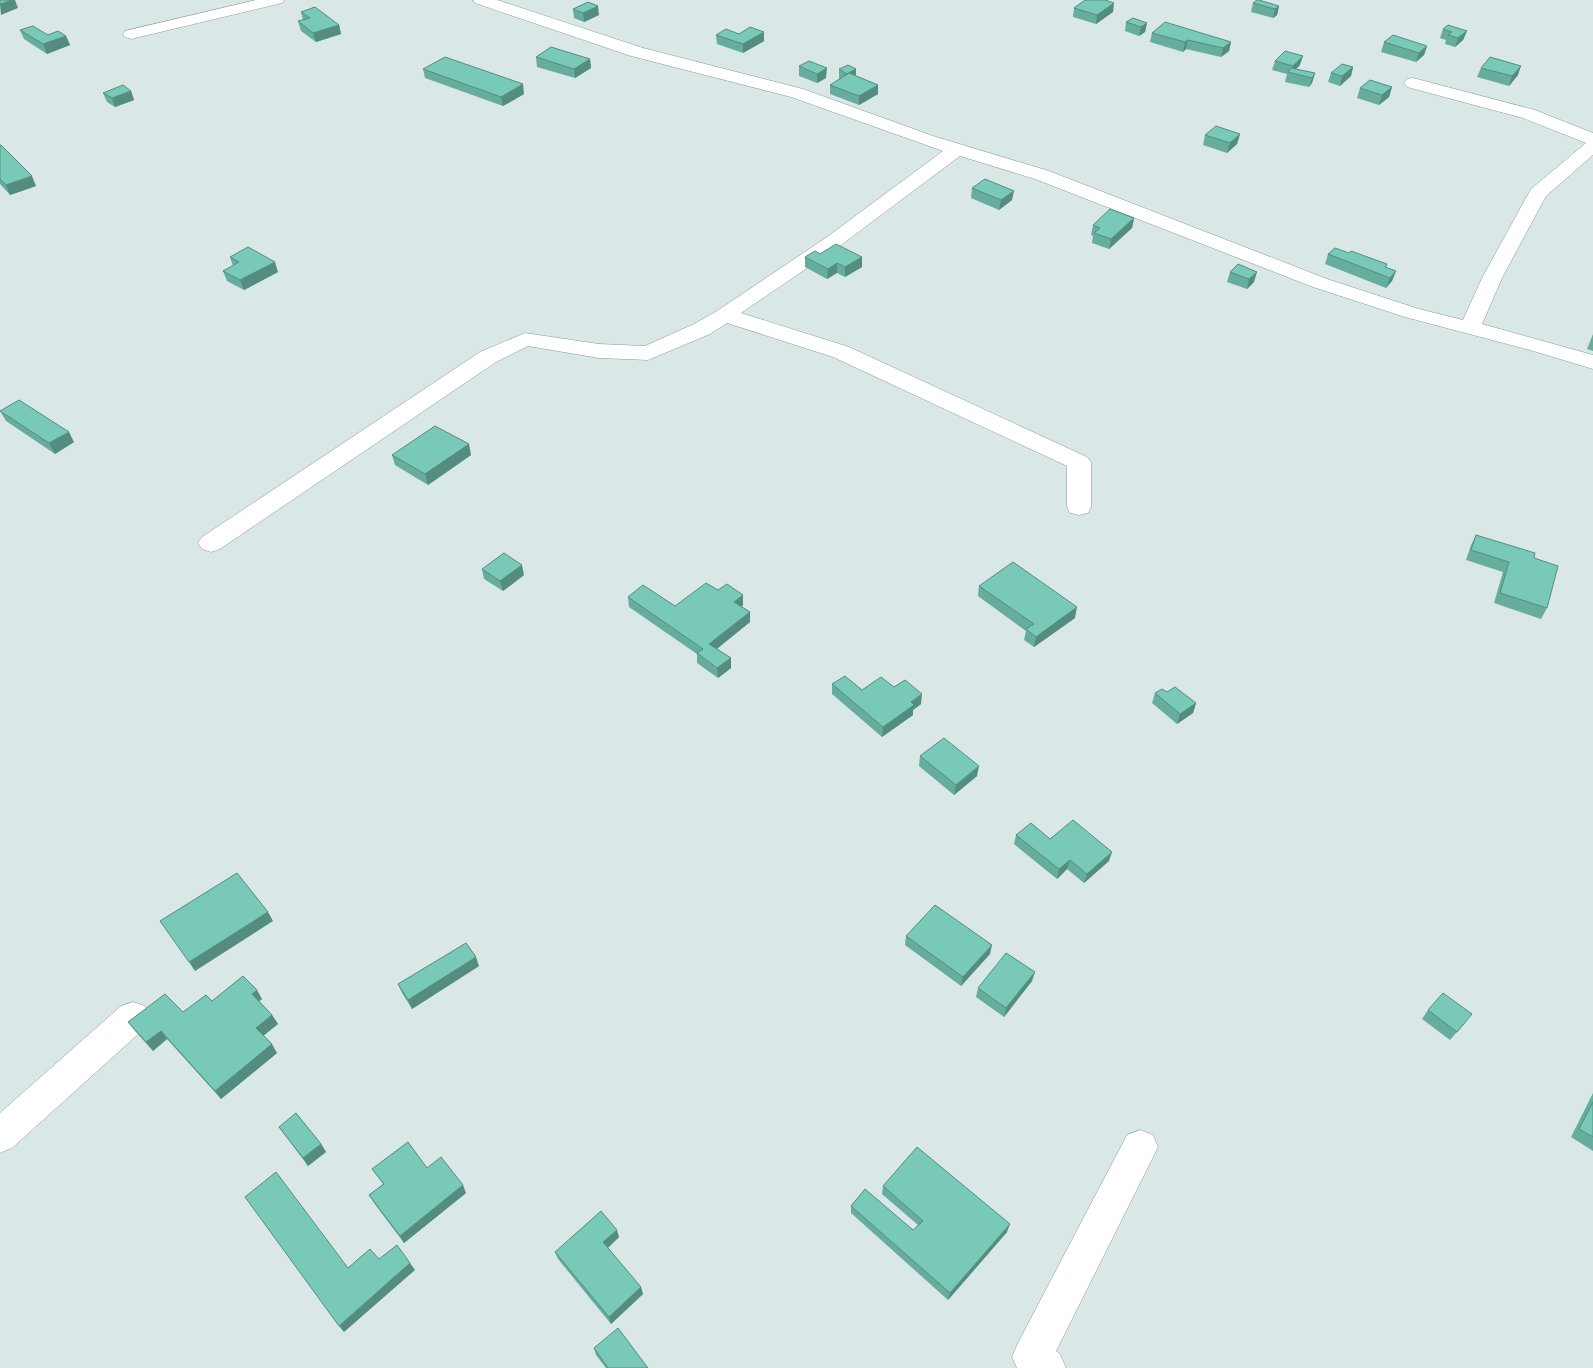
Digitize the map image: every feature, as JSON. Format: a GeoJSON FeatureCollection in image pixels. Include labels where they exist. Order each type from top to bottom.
{"type":"FeatureCollection","features":[{"type":"Feature","properties":{"kind":"street"},"geometry":{"type":"LineString","coordinates":[[131,34],[276,0]]}},
{"type":"Feature","properties":{"kind":"street"},"geometry":{"type":"LineString","coordinates":[[481,0],[637,52],[797,93],[957,149],[1042,175],[1320,284],[1412,313],[1593,362]]}},
{"type":"Feature","properties":{"kind":"street"},"geometry":{"type":"LineString","coordinates":[[1413,82],[1529,114],[1593,139]]}},
{"type":"Feature","properties":{"kind":"street"},"geometry":{"type":"LineString","coordinates":[[1470,328],[1492,278],[1538,193],[1593,146]]}},
{"type":"Feature","properties":{"kind":"street"},"geometry":{"type":"LineString","coordinates":[[211,543],[488,357],[525,339],[599,351],[648,353],[702,329],[834,240],[957,149]]}},
{"type":"Feature","properties":{"kind":"street"},"geometry":{"type":"LineString","coordinates":[[724,315],[841,352],[1080,462],[1079,507]]}},
{"type":"Feature","properties":{"kind":"street"},"geometry":{"type":"LineString","coordinates":[[0,1136],[133,1017]]}},
{"type":"Feature","properties":{"kind":"street"},"geometry":{"type":"LineString","coordinates":[[1046,1368],[1032,1357],[1140,1147]]}},
{"type":"Feature","properties":{"kind":"building"},"geometry":{"type":"Polygon","coordinates":[[[0,0],[12,0],[0,4],[0,0]]]}},
{"type":"Feature","properties":{"kind":"building"},"geometry":{"type":"Polygon","coordinates":[[[1085,0],[1105,0],[1114,3],[1097,15],[1074,8],[1085,0]]]}},
{"type":"Feature","properties":{"kind":"building"},"geometry":{"type":"Polygon","coordinates":[[[1257,0],[1279,6],[1275,9],[1253,3],[1257,0]]]}},
{"type":"Feature","properties":{"kind":"building"},"geometry":{"type":"Polygon","coordinates":[[[588,2],[598,6],[583,13],[573,9],[588,2]]]}},
{"type":"Feature","properties":{"kind":"building"},"geometry":{"type":"Polygon","coordinates":[[[315,7],[339,25],[313,33],[298,21],[310,18],[301,12],[315,7]]]}},
{"type":"Feature","properties":{"kind":"building"},"geometry":{"type":"Polygon","coordinates":[[[1133,18],[1147,23],[1141,27],[1126,22],[1133,18]]]}},
{"type":"Feature","properties":{"kind":"building"},"geometry":{"type":"Polygon","coordinates":[[[1165,22],[1231,42],[1223,48],[1188,40],[1185,42],[1152,33],[1165,22]]]}},
{"type":"Feature","properties":{"kind":"building"},"geometry":{"type":"Polygon","coordinates":[[[1448,25],[1467,31],[1458,38],[1448,35],[1452,32],[1443,29],[1448,25]]]}},
{"type":"Feature","properties":{"kind":"building"},"geometry":{"type":"Polygon","coordinates":[[[33,26],[48,35],[58,31],[66,36],[43,44],[20,30],[33,26]]]}},
{"type":"Feature","properties":{"kind":"building"},"geometry":{"type":"Polygon","coordinates":[[[750,27],[764,32],[743,44],[716,35],[726,29],[739,34],[750,27]]]}},
{"type":"Feature","properties":{"kind":"building"},"geometry":{"type":"Polygon","coordinates":[[[1393,35],[1427,46],[1419,53],[1384,42],[1393,35]]]}},
{"type":"Feature","properties":{"kind":"building"},"geometry":{"type":"Polygon","coordinates":[[[551,47],[590,59],[574,69],[536,57],[551,47]]]}},
{"type":"Feature","properties":{"kind":"building"},"geometry":{"type":"Polygon","coordinates":[[[1285,51],[1303,56],[1293,66],[1275,61],[1285,51]]]}},
{"type":"Feature","properties":{"kind":"building"},"geometry":{"type":"Polygon","coordinates":[[[445,57],[523,84],[501,97],[423,69],[445,57]]]}},
{"type":"Feature","properties":{"kind":"building"},"geometry":{"type":"Polygon","coordinates":[[[1490,57],[1521,66],[1512,76],[1481,68],[1490,57]]]}},
{"type":"Feature","properties":{"kind":"building"},"geometry":{"type":"Polygon","coordinates":[[[809,61],[827,68],[817,74],[799,66],[809,61]]]}},
{"type":"Feature","properties":{"kind":"building"},"geometry":{"type":"Polygon","coordinates":[[[1342,64],[1353,67],[1342,76],[1331,73],[1342,64]]]}},
{"type":"Feature","properties":{"kind":"building"},"geometry":{"type":"Polygon","coordinates":[[[848,65],[856,69],[847,74],[839,69],[848,65]]]}},
{"type":"Feature","properties":{"kind":"building"},"geometry":{"type":"Polygon","coordinates":[[[1291,68],[1315,73],[1312,78],[1288,72],[1291,68]]]}},
{"type":"Feature","properties":{"kind":"building"},"geometry":{"type":"Polygon","coordinates":[[[849,73],[878,85],[859,96],[830,85],[849,73]]]}},
{"type":"Feature","properties":{"kind":"building"},"geometry":{"type":"Polygon","coordinates":[[[1370,80],[1392,87],[1382,95],[1360,88],[1370,80]]]}},
{"type":"Feature","properties":{"kind":"building"},"geometry":{"type":"Polygon","coordinates":[[[123,85],[131,91],[112,98],[103,93],[123,85]]]}},
{"type":"Feature","properties":{"kind":"building"},"geometry":{"type":"Polygon","coordinates":[[[1216,126],[1240,134],[1230,143],[1205,135],[1216,126]]]}},
{"type":"Feature","properties":{"kind":"building"},"geometry":{"type":"Polygon","coordinates":[[[0,145],[32,176],[6,185],[0,179],[0,145]]]}},
{"type":"Feature","properties":{"kind":"building"},"geometry":{"type":"Polygon","coordinates":[[[985,179],[1014,191],[1001,200],[972,188],[985,179]]]}},
{"type":"Feature","properties":{"kind":"building"},"geometry":{"type":"Polygon","coordinates":[[[1110,209],[1134,218],[1111,239],[1094,233],[1100,228],[1093,225],[1110,209]]]}},
{"type":"Feature","properties":{"kind":"building"},"geometry":{"type":"Polygon","coordinates":[[[836,244],[862,257],[845,267],[837,263],[828,269],[805,257],[815,251],[820,254],[836,244]]]}},
{"type":"Feature","properties":{"kind":"building"},"geometry":{"type":"Polygon","coordinates":[[[248,247],[275,262],[240,280],[223,271],[239,262],[230,257],[248,247]]]}},
{"type":"Feature","properties":{"kind":"building"},"geometry":{"type":"Polygon","coordinates":[[[1335,248],[1349,253],[1351,251],[1387,264],[1385,267],[1396,271],[1390,278],[1328,254],[1335,248]]]}},
{"type":"Feature","properties":{"kind":"building"},"geometry":{"type":"Polygon","coordinates":[[[1238,264],[1257,272],[1249,279],[1230,272],[1238,264]]]}},
{"type":"Feature","properties":{"kind":"building"},"geometry":{"type":"Polygon","coordinates":[[[19,400],[69,432],[49,443],[0,411],[19,400]]]}},
{"type":"Feature","properties":{"kind":"building"},"geometry":{"type":"Polygon","coordinates":[[[435,426],[469,444],[425,474],[392,455],[435,426]]]}},
{"type":"Feature","properties":{"kind":"building"},"geometry":{"type":"Polygon","coordinates":[[[1476,535],[1535,553],[1534,558],[1558,566],[1547,608],[1500,593],[1509,562],[1471,550],[1476,535]]]}},
{"type":"Feature","properties":{"kind":"building"},"geometry":{"type":"Polygon","coordinates":[[[504,553],[522,565],[500,581],[482,569],[504,553]]]}},
{"type":"Feature","properties":{"kind":"building"},"geometry":{"type":"Polygon","coordinates":[[[1013,562],[1077,607],[1036,637],[1026,629],[1034,624],[979,586],[1013,562]]]}},
{"type":"Feature","properties":{"kind":"building"},"geometry":{"type":"Polygon","coordinates":[[[706,583],[718,590],[727,584],[743,595],[734,602],[750,612],[709,644],[731,658],[717,668],[697,653],[703,649],[628,597],[643,585],[675,606],[706,583]]]}},
{"type":"Feature","properties":{"kind":"building"},"geometry":{"type":"Polygon","coordinates":[[[845,676],[862,690],[881,677],[894,687],[905,680],[922,694],[911,702],[914,705],[883,727],[832,684],[845,676]]]}},
{"type":"Feature","properties":{"kind":"building"},"geometry":{"type":"Polygon","coordinates":[[[1175,687],[1196,703],[1180,714],[1155,693],[1162,689],[1167,692],[1175,687]]]}},
{"type":"Feature","properties":{"kind":"building"},"geometry":{"type":"Polygon","coordinates":[[[944,738],[979,766],[956,785],[920,756],[944,738]]]}},
{"type":"Feature","properties":{"kind":"building"},"geometry":{"type":"Polygon","coordinates":[[[1073,820],[1112,852],[1087,874],[1070,860],[1059,869],[1016,835],[1031,823],[1050,839],[1073,820]]]}},
{"type":"Feature","properties":{"kind":"building"},"geometry":{"type":"Polygon","coordinates":[[[237,873],[268,912],[189,962],[160,921],[237,873]]]}},
{"type":"Feature","properties":{"kind":"building"},"geometry":{"type":"Polygon","coordinates":[[[935,905],[992,945],[963,977],[906,936],[935,905]]]}},
{"type":"Feature","properties":{"kind":"building"},"geometry":{"type":"Polygon","coordinates":[[[466,943],[476,957],[408,1000],[398,984],[466,943]]]}},
{"type":"Feature","properties":{"kind":"building"},"geometry":{"type":"Polygon","coordinates":[[[1006,953],[1035,972],[1006,1008],[978,988],[1006,953]]]}},
{"type":"Feature","properties":{"kind":"building"},"geometry":{"type":"Polygon","coordinates":[[[243,976],[257,990],[252,994],[272,1015],[256,1028],[272,1044],[215,1091],[161,1031],[146,1042],[128,1022],[165,994],[183,1012],[206,995],[212,1001],[243,976]]]}},
{"type":"Feature","properties":{"kind":"building"},"geometry":{"type":"Polygon","coordinates":[[[1443,993],[1472,1014],[1457,1032],[1428,1010],[1443,993]]]}},
{"type":"Feature","properties":{"kind":"building"},"geometry":{"type":"Polygon","coordinates":[[[1593,1102],[1593,1137],[1579,1129],[1593,1102]]]}},
{"type":"Feature","properties":{"kind":"building"},"geometry":{"type":"Polygon","coordinates":[[[296,1113],[321,1144],[303,1158],[279,1127],[296,1113]]]}},
{"type":"Feature","properties":{"kind":"building"},"geometry":{"type":"Polygon","coordinates":[[[408,1142],[427,1168],[441,1157],[463,1185],[400,1236],[369,1195],[384,1184],[372,1169],[408,1142]]]}},
{"type":"Feature","properties":{"kind":"building"},"geometry":{"type":"Polygon","coordinates":[[[917,1147],[1010,1224],[950,1293],[851,1206],[865,1189],[913,1230],[923,1221],[883,1186],[917,1147]]]}},
{"type":"Feature","properties":{"kind":"building"},"geometry":{"type":"Polygon","coordinates":[[[276,1172],[348,1268],[370,1249],[379,1259],[397,1245],[410,1263],[339,1326],[245,1197],[276,1172]]]}},
{"type":"Feature","properties":{"kind":"building"},"geometry":{"type":"Polygon","coordinates":[[[601,1211],[617,1230],[603,1242],[641,1287],[609,1317],[555,1252],[601,1211]]]}},
{"type":"Feature","properties":{"kind":"building"},"geometry":{"type":"Polygon","coordinates":[[[618,1328],[648,1368],[608,1368],[594,1348],[618,1328]]]}}]}
